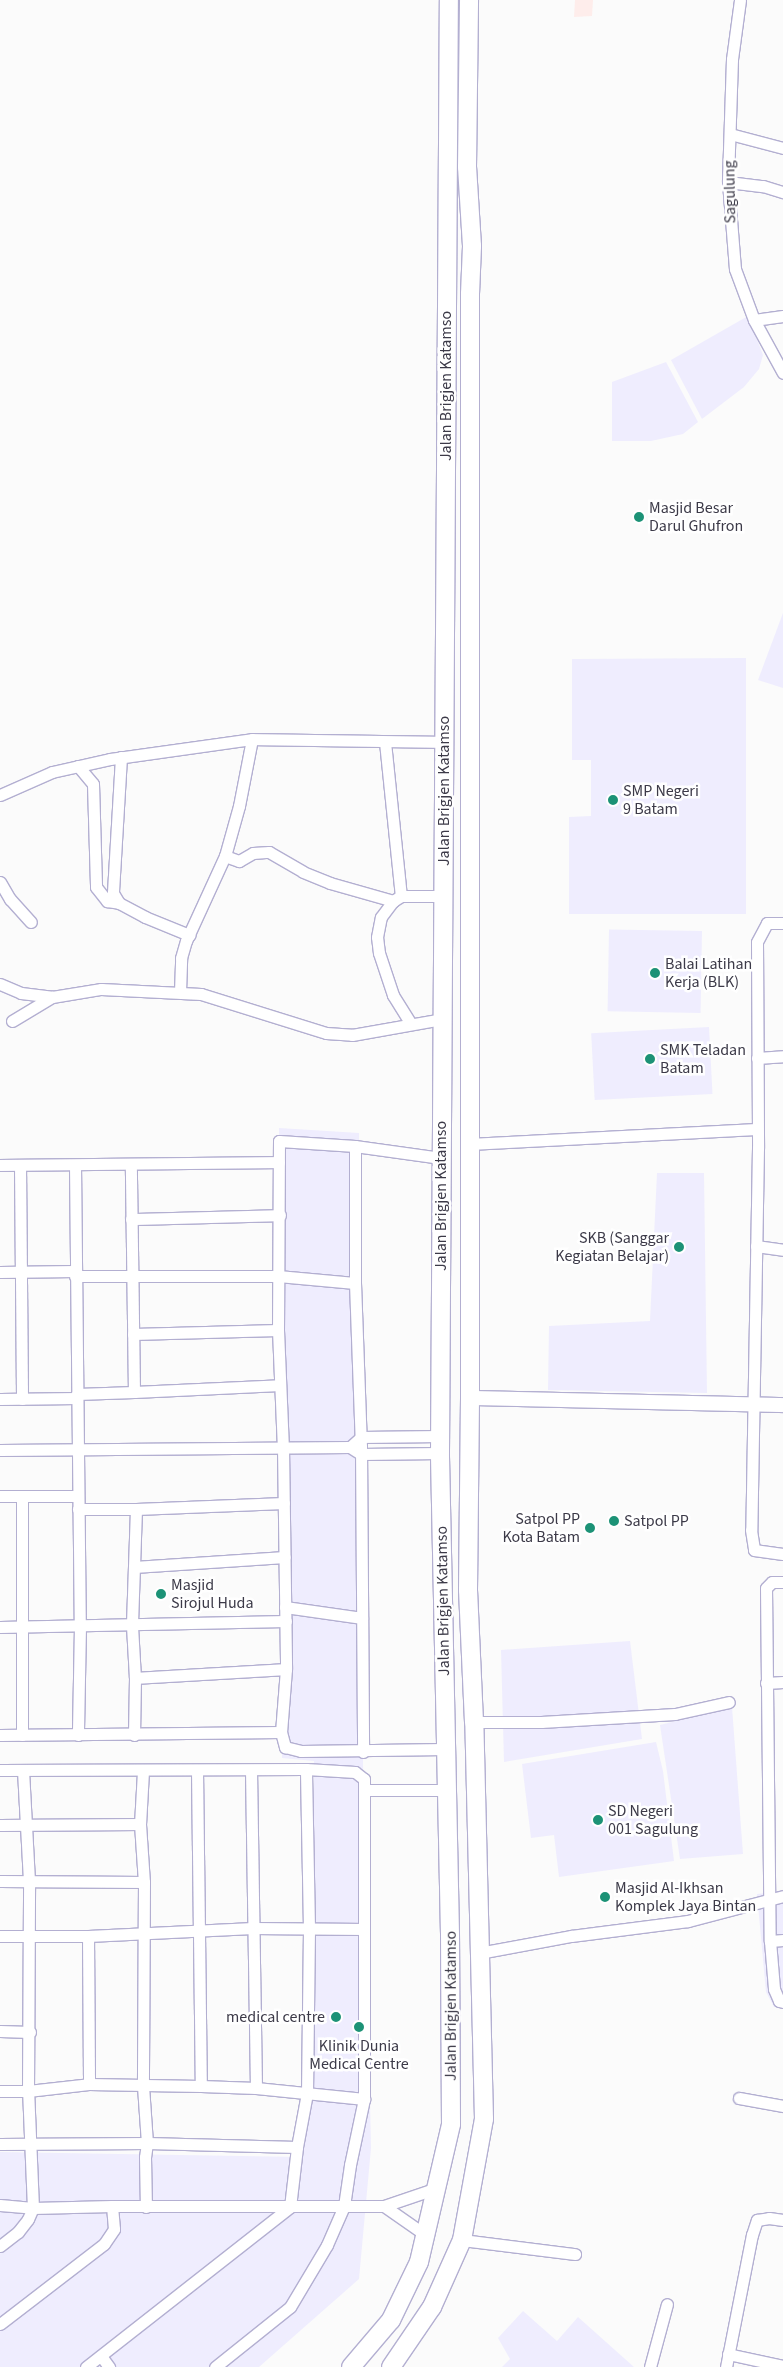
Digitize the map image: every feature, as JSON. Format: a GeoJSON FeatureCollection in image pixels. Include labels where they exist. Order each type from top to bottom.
{"type":"FeatureCollection","features":[{"type":"Feature","properties":{"kind":"highway","name":"Jalan Brigjen Katamso"},"geometry":{"type":"LineString","coordinates":[[351,2367],[391,2320],[419,2262],[451,2124],[450,1934],[440,1445],[449,0]]}},
{"type":"Feature","properties":{"kind":"highway","name":"Jalan Brigjen Katamso"},"geometry":{"type":"LineString","coordinates":[[391,2367],[432,2307],[462,2240],[484,2119],[474,1722],[468,1590],[470,1398],[470,294],[472,246],[467,167],[468,0]]}},
{"type":"Feature","properties":{"kind":"highway"},"geometry":{"type":"LineString","coordinates":[[448,88],[468,89]]}},
{"type":"Feature","properties":{"kind":"street","name":"Sagulung"},"geometry":{"type":"LineString","coordinates":[[740,0],[732,59],[728,182],[735,269],[754,320],[783,373]]}},
{"type":"Feature","properties":{"kind":"street"},"geometry":{"type":"LineString","coordinates":[[730,134],[783,148]]}},
{"type":"Feature","properties":{"kind":"street"},"geometry":{"type":"LineString","coordinates":[[728,182],[763,186],[783,192]]}},
{"type":"Feature","properties":{"kind":"street"},"geometry":{"type":"LineString","coordinates":[[754,320],[783,316]]}},
{"type":"Feature","properties":{"kind":"street"},"geometry":{"type":"LineString","coordinates":[[0,795],[52,772],[78,766],[121,757],[252,739],[444,742]]}},
{"type":"Feature","properties":{"kind":"street"},"geometry":{"type":"LineString","coordinates":[[180,992],[181,958],[189,935],[225,856],[239,806],[252,739]]}},
{"type":"Feature","properties":{"kind":"street"},"geometry":{"type":"LineString","coordinates":[[385,742],[397,899],[381,917],[377,936],[379,953],[393,995],[411,1024]]}},
{"type":"Feature","properties":{"kind":"street"},"geometry":{"type":"LineString","coordinates":[[119,903],[113,893],[121,757]]}},
{"type":"Feature","properties":{"kind":"street"},"geometry":{"type":"LineString","coordinates":[[78,766],[81,772],[94,784],[96,887],[106,901],[119,903],[189,935]]}},
{"type":"Feature","properties":{"kind":"street"},"geometry":{"type":"LineString","coordinates":[[225,856],[239,861],[253,853],[268,852],[303,872],[330,883],[397,899],[443,896]]}},
{"type":"Feature","properties":{"kind":"street"},"geometry":{"type":"LineString","coordinates":[[2,891],[31,922]]}},
{"type":"Feature","properties":{"kind":"street"},"geometry":{"type":"LineString","coordinates":[[783,923],[767,923],[757,942],[756,1246],[751,1545],[754,1550],[760,1552],[783,1554]]}},
{"type":"Feature","properties":{"kind":"street"},"geometry":{"type":"LineString","coordinates":[[0,984],[21,993],[52,996],[102,989],[201,994],[326,1032],[352,1035],[442,1019]]}},
{"type":"Feature","properties":{"kind":"street"},"geometry":{"type":"LineString","coordinates":[[12,1021],[52,996]]}},
{"type":"Feature","properties":{"kind":"street"},"geometry":{"type":"LineString","coordinates":[[757,1058],[783,1056]]}},
{"type":"Feature","properties":{"kind":"street"},"geometry":{"type":"LineString","coordinates":[[470,1144],[756,1128]]}},
{"type":"Feature","properties":{"kind":"street"},"geometry":{"type":"LineString","coordinates":[[441,1158],[355,1146],[281,1141],[278,1144],[280,1215],[278,1330],[283,1447],[286,1607],[286,1669],[281,1732],[284,1747],[290,1750],[363,1752],[445,1749]]}},
{"type":"Feature","properties":{"kind":"street"},"geometry":{"type":"LineString","coordinates":[[355,1146],[355,1283],[361,1454],[363,1752]]}},
{"type":"Feature","properties":{"kind":"street"},"geometry":{"type":"LineString","coordinates":[[0,1165],[279,1162]]}},
{"type":"Feature","properties":{"kind":"street"},"geometry":{"type":"LineString","coordinates":[[131,1164],[134,1392]]}},
{"type":"Feature","properties":{"kind":"street"},"geometry":{"type":"LineString","coordinates":[[20,1165],[22,1399]]}},
{"type":"Feature","properties":{"kind":"street"},"geometry":{"type":"LineString","coordinates":[[75,1165],[80,1626],[78,1735]]}},
{"type":"Feature","properties":{"kind":"street"},"geometry":{"type":"LineString","coordinates":[[131,1219],[280,1215]]}},
{"type":"Feature","properties":{"kind":"street"},"geometry":{"type":"LineString","coordinates":[[756,1246],[783,1250]]}},
{"type":"Feature","properties":{"kind":"street"},"geometry":{"type":"LineString","coordinates":[[0,1272],[75,1273],[132,1277],[278,1276],[355,1283]]}},
{"type":"Feature","properties":{"kind":"street"},"geometry":{"type":"LineString","coordinates":[[133,1334],[278,1330]]}},
{"type":"Feature","properties":{"kind":"street"},"geometry":{"type":"LineString","coordinates":[[0,1399],[280,1385]]}},
{"type":"Feature","properties":{"kind":"street"},"geometry":{"type":"LineString","coordinates":[[470,1398],[783,1404]]}},
{"type":"Feature","properties":{"kind":"street"},"geometry":{"type":"LineString","coordinates":[[350,1447],[360,1438],[440,1445]]}},
{"type":"Feature","properties":{"kind":"street"},"geometry":{"type":"LineString","coordinates":[[0,1450],[350,1447],[361,1454],[440,1445]]}},
{"type":"Feature","properties":{"kind":"street"},"geometry":{"type":"LineString","coordinates":[[0,1496],[78,1496]]}},
{"type":"Feature","properties":{"kind":"street"},"geometry":{"type":"LineString","coordinates":[[22,1496],[22,1736]]}},
{"type":"Feature","properties":{"kind":"street"},"geometry":{"type":"LineString","coordinates":[[78,1509],[136,1509],[284,1502]]}},
{"type":"Feature","properties":{"kind":"street"},"geometry":{"type":"LineString","coordinates":[[134,1735],[135,1678],[132,1626],[136,1509]]}},
{"type":"Feature","properties":{"kind":"street"},"geometry":{"type":"LineString","coordinates":[[134,1567],[285,1557]]}},
{"type":"Feature","properties":{"kind":"street"},"geometry":{"type":"LineString","coordinates":[[783,1582],[772,1582],[766,1588],[770,1941],[774,1989],[779,2001],[783,2002]]}},
{"type":"Feature","properties":{"kind":"street"},"geometry":{"type":"LineString","coordinates":[[286,1607],[362,1618]]}},
{"type":"Feature","properties":{"kind":"street"},"geometry":{"type":"LineString","coordinates":[[0,1627],[132,1626],[286,1621]]}},
{"type":"Feature","properties":{"kind":"street"},"geometry":{"type":"LineString","coordinates":[[135,1678],[286,1669]]}},
{"type":"Feature","properties":{"kind":"street"},"geometry":{"type":"LineString","coordinates":[[766,1683],[783,1682]]}},
{"type":"Feature","properties":{"kind":"street"},"geometry":{"type":"LineString","coordinates":[[474,1722],[541,1722],[675,1714],[729,1702]]}},
{"type":"Feature","properties":{"kind":"street"},"geometry":{"type":"LineString","coordinates":[[0,1736],[281,1732]]}},
{"type":"Feature","properties":{"kind":"street"},"geometry":{"type":"LineString","coordinates":[[86,2367],[290,2207],[297,2147],[307,2093],[309,1928],[306,1769]]}},
{"type":"Feature","properties":{"kind":"street"},"geometry":{"type":"LineString","coordinates":[[0,1770],[306,1769],[355,1772],[364,1779],[364,2099],[350,2165],[344,2206],[327,2245],[290,2307],[215,2367]]}},
{"type":"Feature","properties":{"kind":"street"},"geometry":{"type":"LineString","coordinates":[[0,2246],[18,2232],[28,2220],[33,2208],[28,2091],[30,2032],[29,1881],[23,1770]]}},
{"type":"Feature","properties":{"kind":"street"},"geometry":{"type":"LineString","coordinates":[[197,1770],[201,2086]]}},
{"type":"Feature","properties":{"kind":"street"},"geometry":{"type":"LineString","coordinates":[[251,1770],[256,2088]]}},
{"type":"Feature","properties":{"kind":"street"},"geometry":{"type":"LineString","coordinates":[[143,1771],[140,1824],[144,1882],[143,2086],[147,2143],[145,2157],[146,2207]]}},
{"type":"Feature","properties":{"kind":"street"},"geometry":{"type":"LineString","coordinates":[[364,1790],[446,1790]]}},
{"type":"Feature","properties":{"kind":"street"},"geometry":{"type":"LineString","coordinates":[[0,1825],[140,1824]]}},
{"type":"Feature","properties":{"kind":"street"},"geometry":{"type":"LineString","coordinates":[[0,1880],[144,1882]]}},
{"type":"Feature","properties":{"kind":"street"},"geometry":{"type":"LineString","coordinates":[[479,1952],[572,1936],[688,1921],[783,1896]]}},
{"type":"Feature","properties":{"kind":"street"},"geometry":{"type":"LineString","coordinates":[[0,1936],[88,1936],[253,1928],[364,1929]]}},
{"type":"Feature","properties":{"kind":"street"},"geometry":{"type":"LineString","coordinates":[[88,1936],[89,2084]]}},
{"type":"Feature","properties":{"kind":"street"},"geometry":{"type":"LineString","coordinates":[[770,1941],[783,1940]]}},
{"type":"Feature","properties":{"kind":"street"},"geometry":{"type":"LineString","coordinates":[[0,2031],[30,2032]]}},
{"type":"Feature","properties":{"kind":"street"},"geometry":{"type":"LineString","coordinates":[[0,2091],[28,2091],[89,2084],[201,2086],[256,2088],[364,2099]]}},
{"type":"Feature","properties":{"kind":"street"},"geometry":{"type":"LineString","coordinates":[[739,2098],[783,2106]]}},
{"type":"Feature","properties":{"kind":"street"},"geometry":{"type":"LineString","coordinates":[[0,2144],[147,2143],[297,2147]]}},
{"type":"Feature","properties":{"kind":"street"},"geometry":{"type":"LineString","coordinates":[[0,2205],[33,2208],[112,2206],[384,2206],[437,2188]]}},
{"type":"Feature","properties":{"kind":"street"},"geometry":{"type":"LineString","coordinates":[[0,2324],[104,2244],[114,2229],[112,2206]]}},
{"type":"Feature","properties":{"kind":"street"},"geometry":{"type":"LineString","coordinates":[[384,2206],[426,2236]]}},
{"type":"Feature","properties":{"kind":"street"},"geometry":{"type":"LineString","coordinates":[[726,2367],[752,2234],[757,2220],[769,2218],[783,2220]]}},
{"type":"Feature","properties":{"kind":"street"},"geometry":{"type":"LineString","coordinates":[[462,2240],[575,2254]]}},
{"type":"Feature","properties":{"kind":"street"},"geometry":{"type":"LineString","coordinates":[[650,2367],[667,2304]]}},
{"type":"Feature","properties":{"kind":"street"},"geometry":{"type":"LineString","coordinates":[[728,2354],[783,2366]]}},
{"type":"Feature","properties":{"kind":"street"},"geometry":{"type":"LineString","coordinates":[[101,2356],[109,2367]]}},
{"type":"Feature","properties":{"kind":"shaded area"},"geometry":{"type":"Polygon","coordinates":[[[575,0],[593,0],[592,16],[574,17],[575,0]]]}},
{"type":"Feature","properties":{"kind":"shaded area"},"geometry":{"type":"Polygon","coordinates":[[[748,316],[763,355],[759,369],[744,387],[702,419],[671,360],[748,316]]]}},
{"type":"Feature","properties":{"kind":"shaded area"},"geometry":{"type":"Polygon","coordinates":[[[666,362],[698,422],[683,434],[651,441],[612,441],[612,382],[666,362]]]}},
{"type":"Feature","properties":{"kind":"shaded area"},"geometry":{"type":"Polygon","coordinates":[[[783,613],[783,688],[758,680],[783,613]]]}},
{"type":"Feature","properties":{"kind":"shaded area"},"geometry":{"type":"Polygon","coordinates":[[[746,658],[746,914],[569,914],[569,817],[591,816],[591,760],[572,760],[572,659],[746,658]]]}},
{"type":"Feature","properties":{"kind":"shaded area","name":"Balai Latihan Kerja (BLK)"},"geometry":{"type":"Polygon","coordinates":[[[609,929],[702,931],[701,1013],[608,1011],[609,929]]]}},
{"type":"Feature","properties":{"kind":"shaded area","name":"SMK Teladan Batam"},"geometry":{"type":"Polygon","coordinates":[[[709,1027],[713,1094],[595,1100],[591,1033],[709,1027]]]}},
{"type":"Feature","properties":{"kind":"shaded area"},"geometry":{"type":"Polygon","coordinates":[[[279,1128],[359,1133],[363,1763],[371,2148],[359,2279],[259,2367],[0,2367],[0,2152],[303,2157],[313,2081],[314,1761],[282,1758],[279,1128]]]}},
{"type":"Feature","properties":{"kind":"shaded area","name":"SKB (Sanggar Kegiatan Belajar)"},"geometry":{"type":"Polygon","coordinates":[[[657,1173],[704,1173],[707,1393],[548,1390],[549,1326],[650,1321],[657,1173]]]}},
{"type":"Feature","properties":{"kind":"shaded area"},"geometry":{"type":"Polygon","coordinates":[[[630,1641],[642,1739],[504,1762],[501,1650],[630,1641]]]}},
{"type":"Feature","properties":{"kind":"shaded area"},"geometry":{"type":"Polygon","coordinates":[[[732,1707],[743,1854],[680,1859],[660,1725],[732,1707]]]}},
{"type":"Feature","properties":{"kind":"shaded area","name":"SD Negeri 001 Sagulung"},"geometry":{"type":"Polygon","coordinates":[[[656,1742],[663,1771],[674,1861],[559,1877],[554,1835],[531,1838],[522,1764],[656,1742]]]}},
{"type":"Feature","properties":{"kind":"shaded area"},"geometry":{"type":"Polygon","coordinates":[[[783,1891],[783,2008],[774,2007],[766,1992],[757,1894],[783,1891]]]}},
{"type":"Feature","properties":{"kind":"shaded area"},"geometry":{"type":"Polygon","coordinates":[[[523,2311],[557,2341],[578,2317],[634,2367],[502,2367],[510,2359],[498,2338],[523,2311]]]}},
{"type":"Feature","properties":{"kind":"place","name":"Masjid Besar Darul Ghufron"},"geometry":{"type":"Point","coordinates":[639,517]}},
{"type":"Feature","properties":{"kind":"place","name":"SMP Negeri 9 Batam"},"geometry":{"type":"Point","coordinates":[613,800]}},
{"type":"Feature","properties":{"kind":"place","name":"Balai Latihan Kerja (BLK)"},"geometry":{"type":"Point","coordinates":[655,973]}},
{"type":"Feature","properties":{"kind":"place","name":"SMK Teladan Batam"},"geometry":{"type":"Point","coordinates":[650,1059]}},
{"type":"Feature","properties":{"kind":"place","name":"SKB (Sanggar Kegiatan Belajar)"},"geometry":{"type":"Point","coordinates":[679,1247]}},
{"type":"Feature","properties":{"kind":"place","name":"Satpol PP"},"geometry":{"type":"Point","coordinates":[614,1521]}},
{"type":"Feature","properties":{"kind":"place","name":"Satpol PP Kota Batam"},"geometry":{"type":"Point","coordinates":[590,1528]}},
{"type":"Feature","properties":{"kind":"place","name":"Masjid Sirojul Huda"},"geometry":{"type":"Point","coordinates":[161,1594]}},
{"type":"Feature","properties":{"kind":"place","name":"SD Negeri 001 Sagulung"},"geometry":{"type":"Point","coordinates":[598,1820]}},
{"type":"Feature","properties":{"kind":"place","name":"Masjid Al-Ikhsan Komplek Jaya Bintan"},"geometry":{"type":"Point","coordinates":[605,1897]}},
{"type":"Feature","properties":{"kind":"place","name":"medical centre"},"geometry":{"type":"Point","coordinates":[336,2017]}},
{"type":"Feature","properties":{"kind":"place","name":"Klinik Dunia Medical Centre"},"geometry":{"type":"Point","coordinates":[359,2027]}}]}
